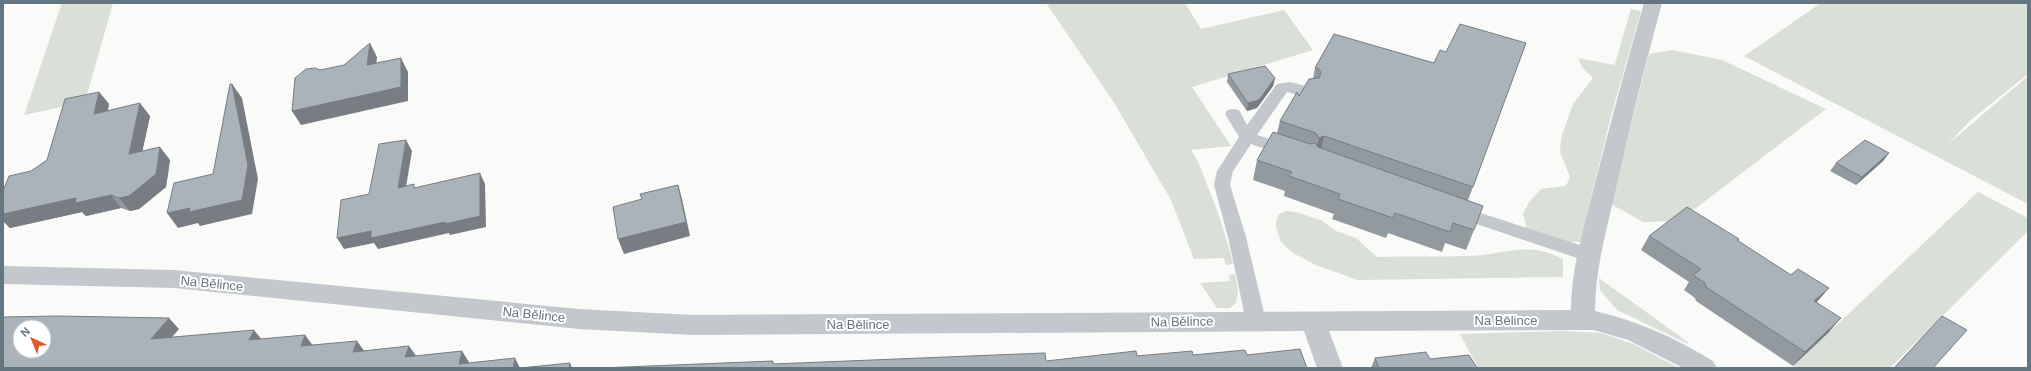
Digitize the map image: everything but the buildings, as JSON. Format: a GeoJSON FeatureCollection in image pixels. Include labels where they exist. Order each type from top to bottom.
{"type":"FeatureCollection","features":[{"type":"Feature","properties":{"kind":"street"},"geometry":{"type":"LineString","coordinates":[[1583,320],[1583,289],[1589,254],[1629,88],[1653,3]]}},
{"type":"Feature","properties":{"kind":"street","name":"Na Bělince"},"geometry":{"type":"LineString","coordinates":[[3,275],[174,279],[572,318],[693,326],[1256,321],[1583,320],[1603,322],[1624,329],[1675,351],[1704,368]]}},
{"type":"Feature","properties":{"kind":"street"},"geometry":{"type":"LineString","coordinates":[[1313,322],[1330,368]]}},
{"type":"Feature","properties":{"kind":"lane"},"geometry":{"type":"LineString","coordinates":[[1256,321],[1237,237],[1222,185],[1225,170],[1282,88],[1290,87],[1307,92]]}},
{"type":"Feature","properties":{"kind":"lane"},"geometry":{"type":"LineString","coordinates":[[1233,114],[1247,137],[1305,157]]}},
{"type":"Feature","properties":{"kind":"lane"},"geometry":{"type":"LineString","coordinates":[[1443,206],[1501,227],[1589,254]]}},
{"type":"Feature","properties":{"kind":"shaded area"},"geometry":{"type":"Polygon","coordinates":[[[62,3],[113,3],[85,102],[24,115],[62,3]]]}},
{"type":"Feature","properties":{"kind":"shaded area"},"geometry":{"type":"Polygon","coordinates":[[[1046,3],[1185,3],[1201,29],[1284,10],[1313,50],[1192,87],[1231,146],[1191,150],[1201,168],[1215,206],[1233,264],[1226,265],[1224,258],[1194,259],[1171,200],[1113,101],[1046,3]]]}},
{"type":"Feature","properties":{"kind":"shaded area"},"geometry":{"type":"Polygon","coordinates":[[[1821,3],[2028,3],[2028,74],[1972,119],[1947,145],[2028,76],[2028,204],[1744,56],[1821,3]]]}},
{"type":"Feature","properties":{"kind":"shaded area"},"geometry":{"type":"Polygon","coordinates":[[[1631,9],[1641,11],[1612,112],[1580,242],[1567,242],[1527,229],[1523,214],[1529,202],[1541,189],[1566,186],[1570,177],[1560,152],[1561,138],[1573,104],[1593,78],[1582,67],[1578,58],[1614,65],[1614,67],[1631,9]]]}},
{"type":"Feature","properties":{"kind":"shaded area"},"geometry":{"type":"Polygon","coordinates":[[[1673,50],[1722,60],[1826,109],[1679,221],[1643,222],[1611,204],[1649,54],[1673,50]]]}},
{"type":"Feature","properties":{"kind":"shaded area"},"geometry":{"type":"Polygon","coordinates":[[[1978,192],[2028,218],[2028,231],[1890,368],[1796,368],[1793,366],[1978,192]]]}},
{"type":"Feature","properties":{"kind":"shaded area"},"geometry":{"type":"Polygon","coordinates":[[[1287,211],[1321,220],[1336,231],[1356,238],[1377,257],[1468,256],[1527,249],[1538,250],[1550,253],[1563,259],[1563,277],[1358,280],[1316,265],[1293,253],[1281,242],[1276,227],[1276,221],[1279,214],[1287,211]]]}},
{"type":"Feature","properties":{"kind":"shaded area"},"geometry":{"type":"Polygon","coordinates":[[[1235,274],[1238,291],[1236,303],[1230,308],[1217,308],[1200,283],[1230,281],[1229,275],[1235,274]]]}},
{"type":"Feature","properties":{"kind":"shaded area"},"geometry":{"type":"Polygon","coordinates":[[[1599,278],[1689,343],[1688,344],[1617,310],[1600,290],[1599,278]]]}},
{"type":"Feature","properties":{"kind":"shaded area"},"geometry":{"type":"Polygon","coordinates":[[[1564,331],[1601,333],[1633,344],[1679,368],[1478,368],[1460,334],[1564,331]]]}}]}
